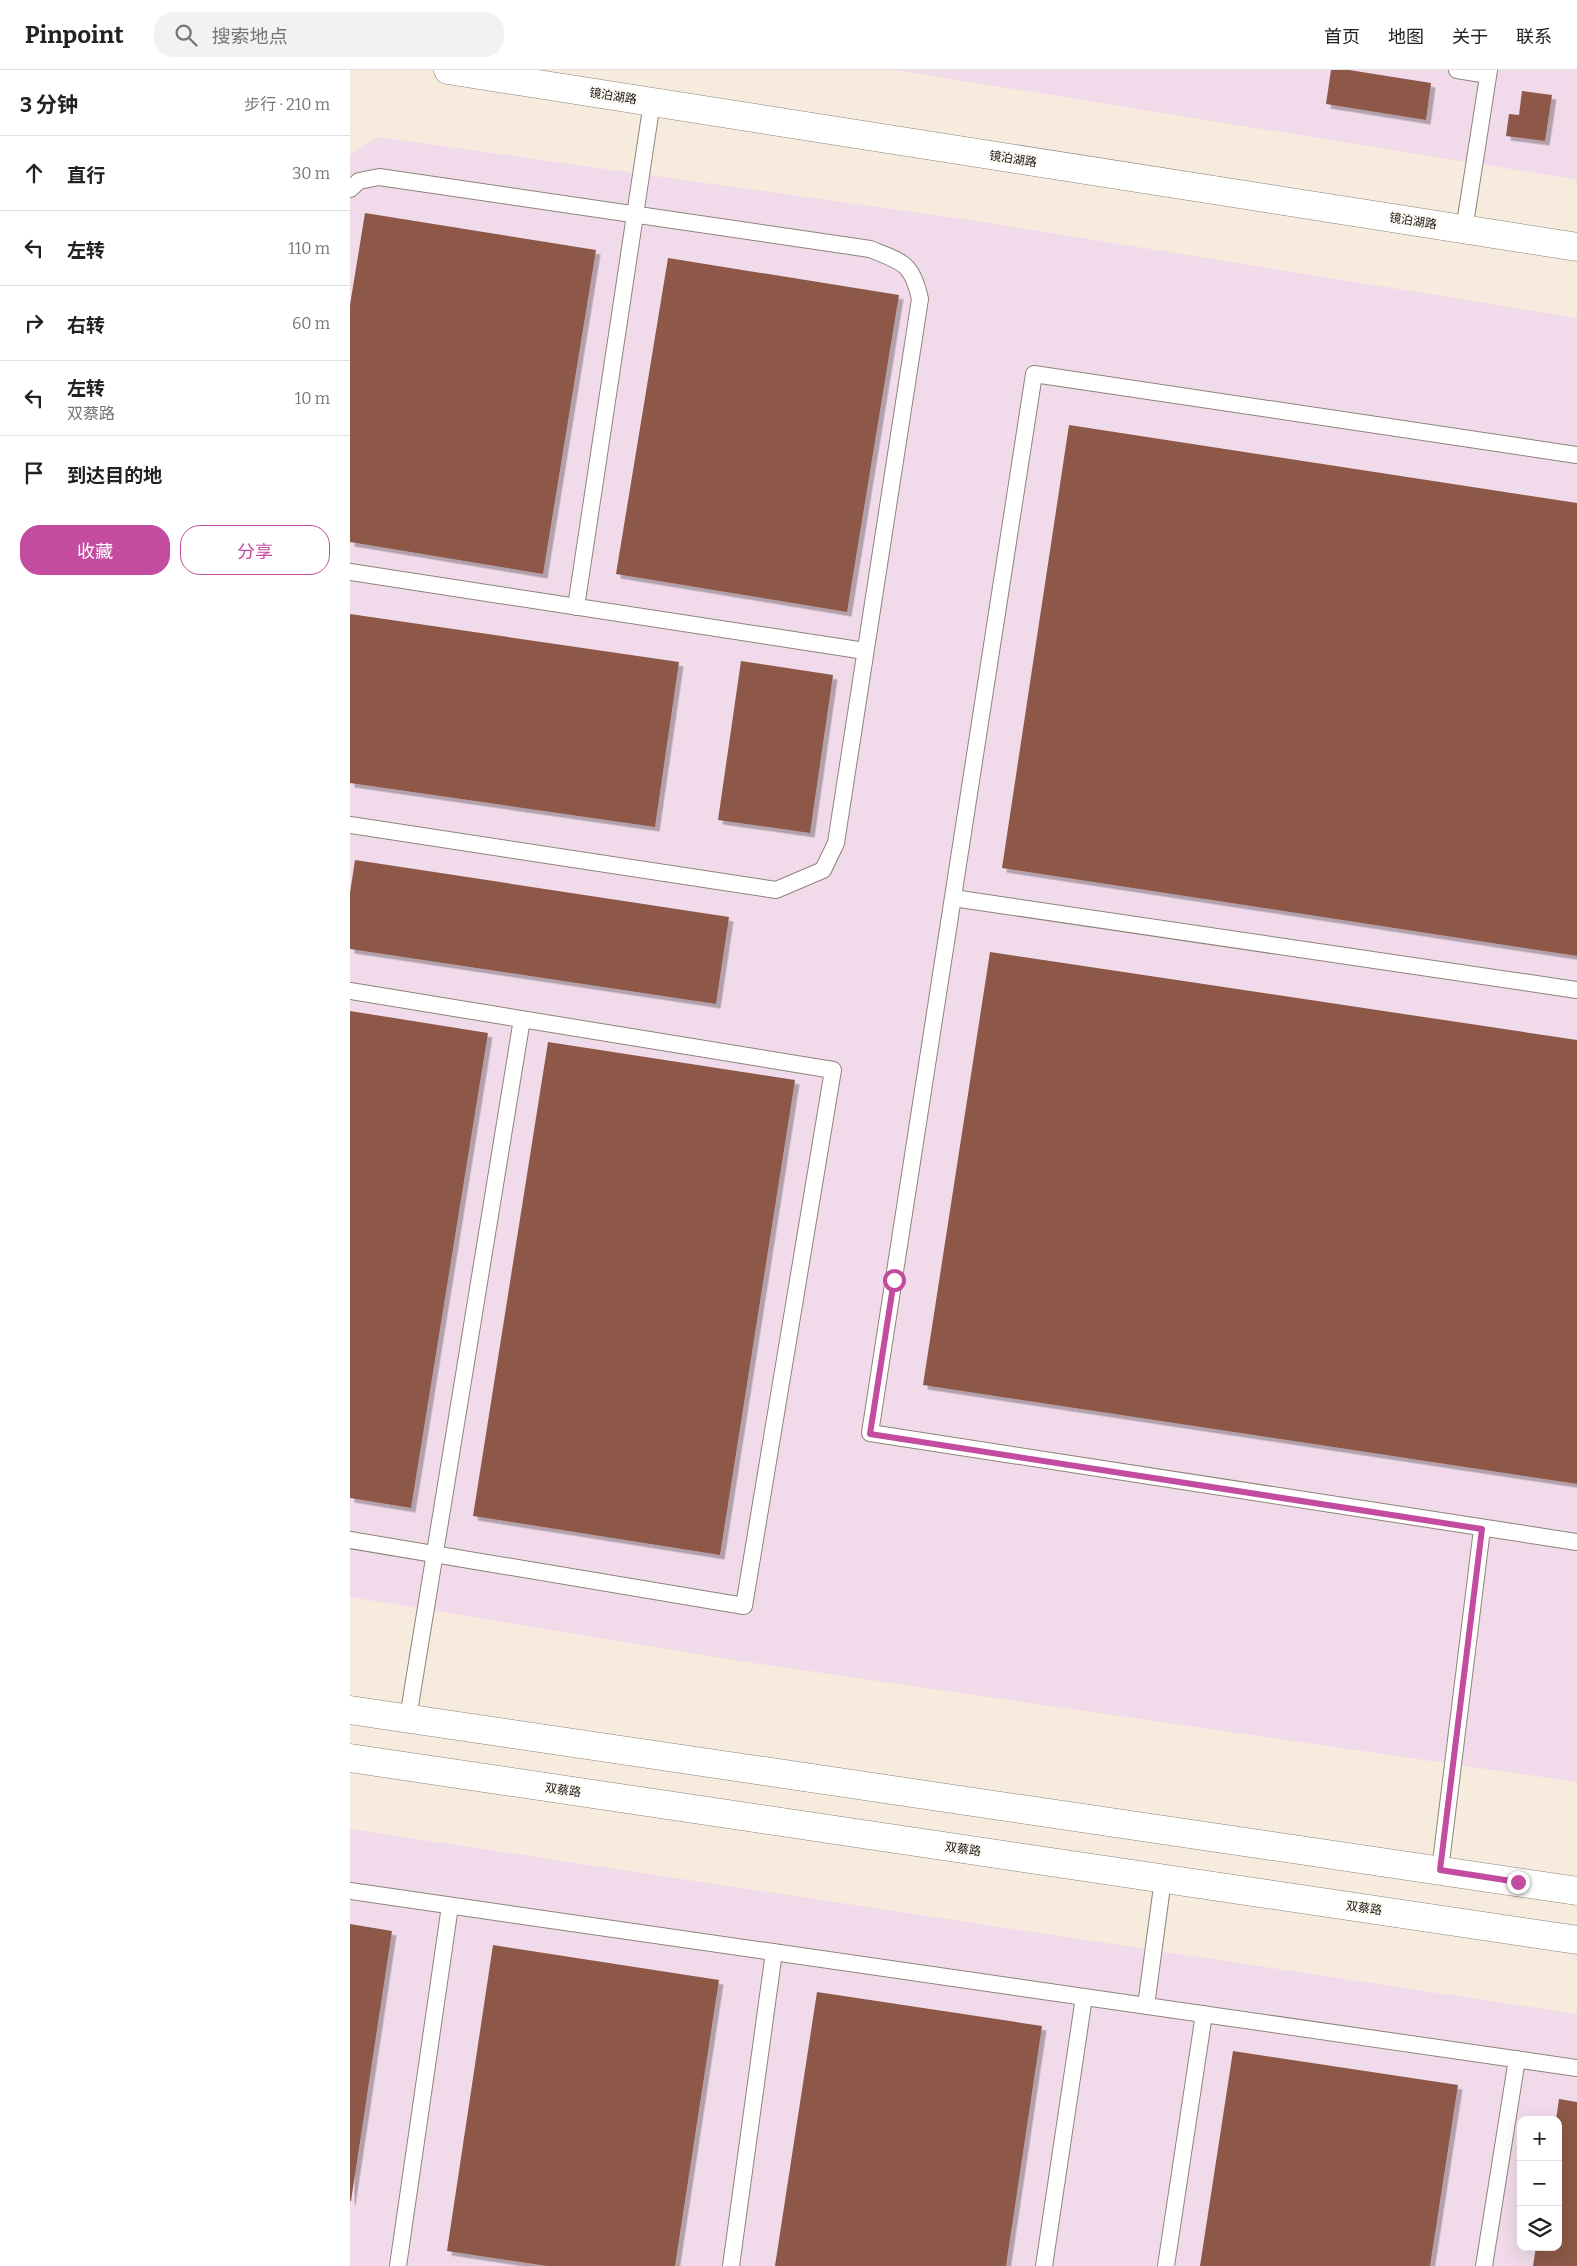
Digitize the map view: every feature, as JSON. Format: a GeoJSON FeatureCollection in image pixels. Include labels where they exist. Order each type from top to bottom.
{"type":"FeatureCollection","features":[{"type":"Feature","properties":{"kind":"street","name":"镜泊湖路"},"geometry":{"type":"LineString","coordinates":[[448,70],[1577,247]]}},
{"type":"Feature","properties":{"kind":"street"},"geometry":{"type":"LineString","coordinates":[[350,1710],[1577,1891]]}},
{"type":"Feature","properties":{"kind":"street","name":"双蔡路"},"geometry":{"type":"LineString","coordinates":[[350,1758],[1577,1940]]}},
{"type":"Feature","properties":{"kind":"lane"},"geometry":{"type":"LineString","coordinates":[[1457,70],[1488,72],[1464,230]]}},
{"type":"Feature","properties":{"kind":"lane"},"geometry":{"type":"LineString","coordinates":[[576,607],[652,102]]}},
{"type":"Feature","properties":{"kind":"lane"},"geometry":{"type":"LineString","coordinates":[[350,189],[359,181],[379,177],[870,249],[903,262],[915,277],[920,298],[836,843],[823,870],[776,890],[350,825]]}},
{"type":"Feature","properties":{"kind":"lane"},"geometry":{"type":"LineString","coordinates":[[1577,455],[1034,374],[870,1434],[1577,1542]]}},
{"type":"Feature","properties":{"kind":"lane"},"geometry":{"type":"LineString","coordinates":[[350,572],[866,651]]}},
{"type":"Feature","properties":{"kind":"lane"},"geometry":{"type":"LineString","coordinates":[[953,898],[1577,990]]}},
{"type":"Feature","properties":{"kind":"lane"},"geometry":{"type":"LineString","coordinates":[[350,991],[833,1070],[744,1606],[350,1540]]}},
{"type":"Feature","properties":{"kind":"lane"},"geometry":{"type":"LineString","coordinates":[[408,1718],[522,1019]]}},
{"type":"Feature","properties":{"kind":"lane"},"geometry":{"type":"LineString","coordinates":[[1440,1870],[1482,1529]]}},
{"type":"Feature","properties":{"kind":"lane"},"geometry":{"type":"LineString","coordinates":[[1146,2006],[1163,1879]]}},
{"type":"Feature","properties":{"kind":"lane"},"geometry":{"type":"LineString","coordinates":[[350,1891],[1577,2068]]}},
{"type":"Feature","properties":{"kind":"lane"},"geometry":{"type":"LineString","coordinates":[[398,2266],[450,1906]]}},
{"type":"Feature","properties":{"kind":"lane"},"geometry":{"type":"LineString","coordinates":[[731,2266],[774,1952]]}},
{"type":"Feature","properties":{"kind":"lane"},"geometry":{"type":"LineString","coordinates":[[1044,2266],[1084,1997]]}},
{"type":"Feature","properties":{"kind":"lane"},"geometry":{"type":"LineString","coordinates":[[1166,2266],[1204,2014]]}},
{"type":"Feature","properties":{"kind":"lane"},"geometry":{"type":"LineString","coordinates":[[1484,2266],[1517,2060]]}},
{"type":"Feature","properties":{"kind":"shaded area"},"geometry":{"type":"Polygon","coordinates":[[[896,70],[1577,70],[1577,180],[1572,179],[896,70]]]}},
{"type":"Feature","properties":{"kind":"shaded area"},"geometry":{"type":"Polygon","coordinates":[[[378,137],[977,221],[1577,318],[1577,1782],[753,1663],[350,1597],[350,155],[378,137]]]}},
{"type":"Feature","properties":{"kind":"shaded area"},"geometry":{"type":"Polygon","coordinates":[[[350,1829],[1577,2014],[1577,2266],[350,2266],[350,1829]]]}},
{"type":"Feature","properties":{"kind":"building"},"geometry":{"type":"Polygon","coordinates":[[[1331,70],[1349,70],[1431,83],[1426,120],[1326,104],[1331,70]]]}},
{"type":"Feature","properties":{"kind":"building"},"geometry":{"type":"Polygon","coordinates":[[[1522,91],[1552,95],[1545,141],[1506,136],[1509,114],[1519,115],[1522,91]]]}},
{"type":"Feature","properties":{"kind":"building"},"geometry":{"type":"Polygon","coordinates":[[[365,213],[596,250],[543,574],[350,542],[350,305],[365,213]]]}},
{"type":"Feature","properties":{"kind":"building"},"geometry":{"type":"Polygon","coordinates":[[[668,258],[899,295],[847,612],[616,574],[668,258]]]}},
{"type":"Feature","properties":{"kind":"building"},"geometry":{"type":"Polygon","coordinates":[[[1069,425],[1577,503],[1577,956],[1002,868],[1069,425]]]}},
{"type":"Feature","properties":{"kind":"building"},"geometry":{"type":"Polygon","coordinates":[[[350,614],[679,662],[655,827],[350,783],[350,614]]]}},
{"type":"Feature","properties":{"kind":"building"},"geometry":{"type":"Polygon","coordinates":[[[741,661],[833,675],[810,833],[718,820],[741,661]]]}},
{"type":"Feature","properties":{"kind":"building"},"geometry":{"type":"Polygon","coordinates":[[[355,860],[729,917],[716,1004],[350,949],[350,893],[355,860]]]}},
{"type":"Feature","properties":{"kind":"building"},"geometry":{"type":"Polygon","coordinates":[[[990,952],[1577,1040],[1577,1484],[923,1385],[990,952]]]}},
{"type":"Feature","properties":{"kind":"building"},"geometry":{"type":"Polygon","coordinates":[[[350,1011],[488,1033],[411,1508],[350,1498],[350,1011]]]}},
{"type":"Feature","properties":{"kind":"building"},"geometry":{"type":"Polygon","coordinates":[[[548,1042],[795,1080],[720,1555],[473,1516],[548,1042]]]}},
{"type":"Feature","properties":{"kind":"building"},"geometry":{"type":"Polygon","coordinates":[[[350,1924],[392,1931],[351,2201],[350,2201],[350,1924]]]}},
{"type":"Feature","properties":{"kind":"building"},"geometry":{"type":"Polygon","coordinates":[[[493,1945],[719,1980],[675,2266],[547,2266],[447,2251],[493,1945]]]}},
{"type":"Feature","properties":{"kind":"building"},"geometry":{"type":"Polygon","coordinates":[[[817,1992],[1042,2026],[1006,2266],[775,2266],[817,1992]]]}},
{"type":"Feature","properties":{"kind":"building"},"geometry":{"type":"Polygon","coordinates":[[[1233,2051],[1458,2085],[1430,2266],[1200,2266],[1233,2051]]]}},
{"type":"Feature","properties":{"kind":"building"},"geometry":{"type":"Polygon","coordinates":[[[1559,2099],[1577,2102],[1577,2266],[1533,2266],[1535,2251],[1562,2251],[1562,2116],[1557,2116],[1559,2099]]]}},
{"type":"Feature","properties":{"kind":"route"},"geometry":{"type":"LineString","coordinates":[[894,1280],[870,1434],[1482,1529],[1440,1870],[1518,1882]]}}]}
